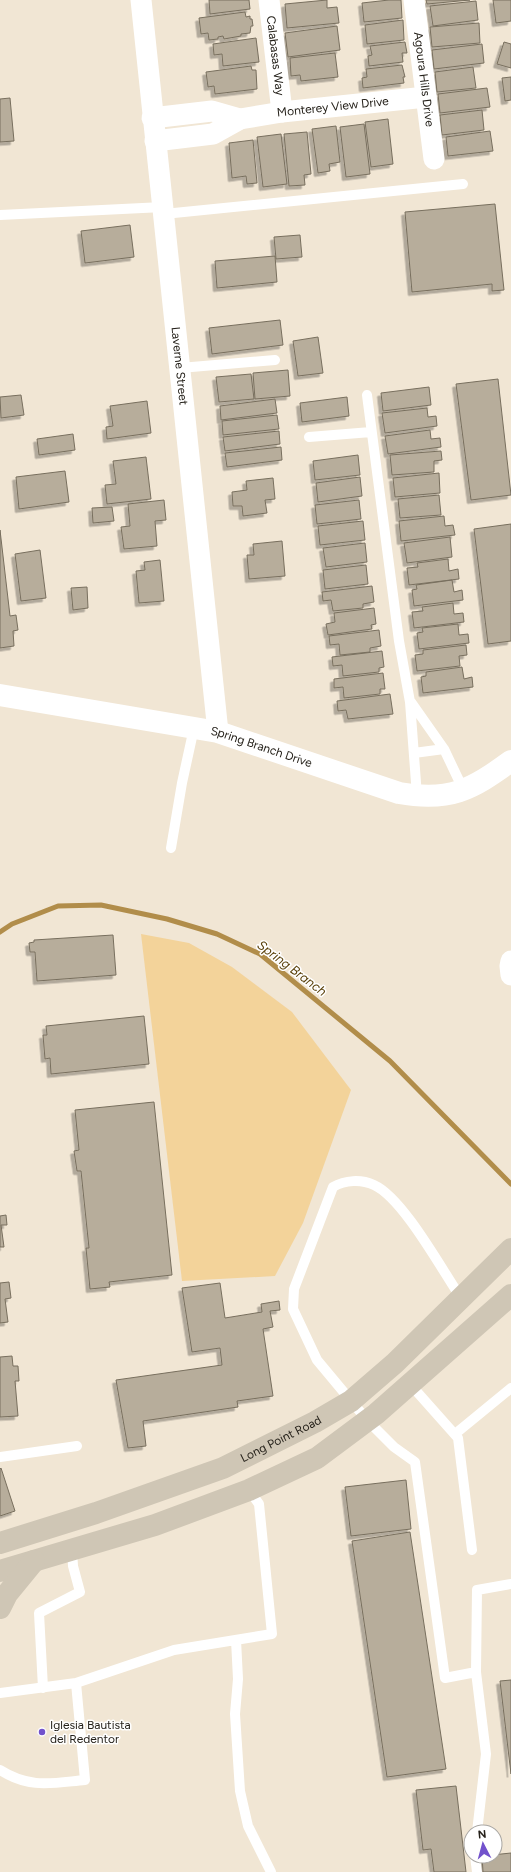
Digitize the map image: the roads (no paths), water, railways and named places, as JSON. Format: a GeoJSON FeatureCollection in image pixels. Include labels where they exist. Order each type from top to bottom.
{"type":"FeatureCollection","features":[{"type":"Feature","properties":{"kind":"main road","name":"Long Point Road"},"geometry":{"type":"LineString","coordinates":[[0,1543],[96,1513],[223,1468],[315,1422],[351,1401],[395,1363],[511,1249]]}},
{"type":"Feature","properties":{"kind":"main road"},"geometry":{"type":"LineString","coordinates":[[0,1571],[155,1525],[248,1490],[317,1458],[367,1420],[410,1384],[511,1295]]}},
{"type":"Feature","properties":{"kind":"main road"},"geometry":{"type":"LineString","coordinates":[[0,1608],[7,1594],[34,1561]]}},
{"type":"Feature","properties":{"kind":"street","name":"Laverne Street"},"geometry":{"type":"LineString","coordinates":[[141,0],[152,118],[164,210],[218,732]]}},
{"type":"Feature","properties":{"kind":"street","name":"Calabasas Way"},"geometry":{"type":"LineString","coordinates":[[269,0],[282,112]]}},
{"type":"Feature","properties":{"kind":"street","name":"Agoura Hills Drive"},"geometry":{"type":"LineString","coordinates":[[414,0],[434,159]]}},
{"type":"Feature","properties":{"kind":"street","name":"Monterey View Drive"},"geometry":{"type":"LineString","coordinates":[[155,141],[214,134],[240,119],[282,112],[426,97]]}},
{"type":"Feature","properties":{"kind":"street","name":"Monterey View Drive"},"geometry":{"type":"LineString","coordinates":[[152,118],[212,111],[240,119]]}},
{"type":"Feature","properties":{"kind":"street","name":"Spring Branch Drive"},"geometry":{"type":"LineString","coordinates":[[0,695],[218,732],[400,793],[417,796],[441,797],[475,786],[511,760]]}},
{"type":"Feature","properties":{"kind":"street"},"geometry":{"type":"LineString","coordinates":[[511,961],[511,975]]}},
{"type":"Feature","properties":{"kind":"lane"},"geometry":{"type":"LineString","coordinates":[[0,215],[164,210],[463,184]]}},
{"type":"Feature","properties":{"kind":"lane"},"geometry":{"type":"LineString","coordinates":[[180,368],[275,360]]}},
{"type":"Feature","properties":{"kind":"lane"},"geometry":{"type":"LineString","coordinates":[[366,395],[399,641],[410,702],[417,796]]}},
{"type":"Feature","properties":{"kind":"lane"},"geometry":{"type":"LineString","coordinates":[[309,437],[371,432]]}},
{"type":"Feature","properties":{"kind":"lane"},"geometry":{"type":"LineString","coordinates":[[410,702],[444,749],[464,789]]}},
{"type":"Feature","properties":{"kind":"lane"},"geometry":{"type":"LineString","coordinates":[[171,848],[182,783],[194,728]]}},
{"type":"Feature","properties":{"kind":"lane"},"geometry":{"type":"LineString","coordinates":[[414,753],[444,749]]}},
{"type":"Feature","properties":{"kind":"lane"},"geometry":{"type":"LineString","coordinates":[[461,1298],[405,1213],[389,1196],[374,1185],[355,1181],[341,1182],[333,1187],[294,1289],[293,1309],[317,1360],[367,1420],[394,1448],[415,1462],[445,1678],[476,1672]]}},
{"type":"Feature","properties":{"kind":"lane"},"geometry":{"type":"LineString","coordinates":[[410,1384],[458,1438],[472,1550]]}},
{"type":"Feature","properties":{"kind":"lane"},"geometry":{"type":"LineString","coordinates":[[455,1434],[511,1388]]}},
{"type":"Feature","properties":{"kind":"lane"},"geometry":{"type":"LineString","coordinates":[[0,1457],[77,1446]]}},
{"type":"Feature","properties":{"kind":"lane"},"geometry":{"type":"LineString","coordinates":[[0,1693],[76,1683],[174,1650],[272,1634],[259,1504],[248,1490]]}},
{"type":"Feature","properties":{"kind":"lane"},"geometry":{"type":"LineString","coordinates":[[43,1688],[39,1614],[80,1592],[73,1566],[72,1550]]}},
{"type":"Feature","properties":{"kind":"lane"},"geometry":{"type":"LineString","coordinates":[[477,1824],[486,1754],[476,1672],[477,1590],[511,1584]]}},
{"type":"Feature","properties":{"kind":"lane"},"geometry":{"type":"LineString","coordinates":[[236,1640],[238,1679],[235,1714],[240,1791],[248,1826],[271,1872]]}},
{"type":"Feature","properties":{"kind":"lane"},"geometry":{"type":"LineString","coordinates":[[0,1770],[9,1776],[35,1784],[85,1780],[76,1683]]}},
{"type":"Feature","properties":{"kind":"waterway","name":"Spring Branch"},"geometry":{"type":"LineString","coordinates":[[0,932],[12,924],[58,906],[101,905],[167,919],[217,934],[260,954],[390,1061],[511,1184]]}},
{"type":"Feature","properties":{"kind":"place","name":"Iglesia Bautista del Redentor"},"geometry":{"type":"Point","coordinates":[42,1732]}}]}
